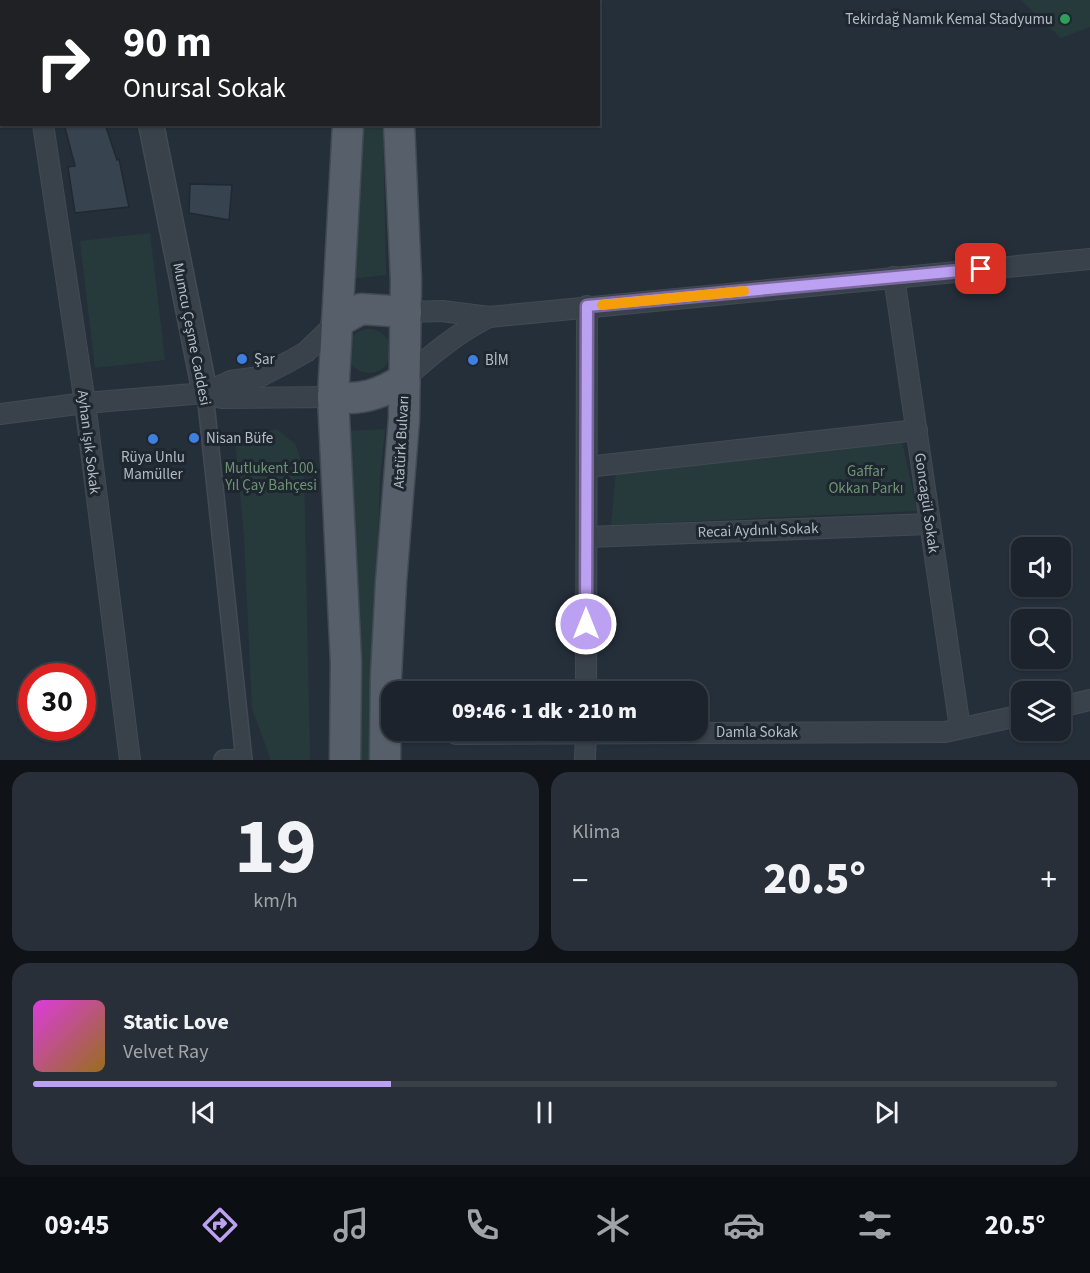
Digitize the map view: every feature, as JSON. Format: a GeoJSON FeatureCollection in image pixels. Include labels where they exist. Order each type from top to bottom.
{"type":"FeatureCollection","features":[{"type":"Feature","properties":{"kind":"main road"},"geometry":{"type":"LineString","coordinates":[[345,760],[346,662],[333,397],[348,126]]}},
{"type":"Feature","properties":{"kind":"main road","name":"Atatürk Bulvarı"},"geometry":{"type":"LineString","coordinates":[[385,760],[388,641],[402,443],[406,312],[399,126]]}},
{"type":"Feature","properties":{"kind":"main road"},"geometry":{"type":"LineString","coordinates":[[337,322],[361,309],[406,312]]}},
{"type":"Feature","properties":{"kind":"main road"},"geometry":{"type":"LineString","coordinates":[[333,397],[372,396],[388,390],[404,379]]}},
{"type":"Feature","properties":{"kind":"street","name":"Ayhan Işık Sokak"},"geometry":{"type":"LineString","coordinates":[[43,126],[85,403],[130,760]]}},
{"type":"Feature","properties":{"kind":"street","name":"Mumcu Çeşme Caddesi"},"geometry":{"type":"LineString","coordinates":[[151,126],[205,393],[242,760]]}},
{"type":"Feature","properties":{"kind":"street"},"geometry":{"type":"LineString","coordinates":[[406,312],[442,311],[489,317],[1090,258]]}},
{"type":"Feature","properties":{"kind":"street","name":"Goncagül Sokak"},"geometry":{"type":"LineString","coordinates":[[894,277],[960,728]]}},
{"type":"Feature","properties":{"kind":"street"},"geometry":{"type":"LineString","coordinates":[[586,681],[587,306]]}},
{"type":"Feature","properties":{"kind":"street"},"geometry":{"type":"LineString","coordinates":[[404,379],[442,345],[467,328],[489,317]]}},
{"type":"Feature","properties":{"kind":"street"},"geometry":{"type":"LineString","coordinates":[[0,414],[85,403],[205,393],[231,381],[259,377],[288,362],[306,352],[337,322]]}},
{"type":"Feature","properties":{"kind":"street"},"geometry":{"type":"LineString","coordinates":[[205,393],[222,398],[333,397]]}},
{"type":"Feature","properties":{"kind":"street"},"geometry":{"type":"LineString","coordinates":[[587,467],[917,430]]}},
{"type":"Feature","properties":{"kind":"street","name":"Recai Aydınlı Sokak"},"geometry":{"type":"LineString","coordinates":[[587,537],[930,524]]}},
{"type":"Feature","properties":{"kind":"street"},"geometry":{"type":"LineString","coordinates":[[1071,704],[1090,700]]}},
{"type":"Feature","properties":{"kind":"street","name":"Damla Sokak"},"geometry":{"type":"LineString","coordinates":[[708,732],[934,732],[1011,717]]}},
{"type":"Feature","properties":{"kind":"street"},"geometry":{"type":"LineString","coordinates":[[585,760],[586,741]]}},
{"type":"Feature","properties":{"kind":"street"},"geometry":{"type":"LineString","coordinates":[[224,760],[242,760]]}},
{"type":"Feature","properties":{"kind":"green space","name":"Tekirdağ Namık Kemal Stadyumu"},"geometry":{"type":"Polygon","coordinates":[[[1021,0],[1090,0],[1090,27],[1061,38],[1021,0]]]}},
{"type":"Feature","properties":{"kind":"green space"},"geometry":{"type":"Polygon","coordinates":[[[361,126],[383,126],[386,275],[350,279],[361,126]]]}},
{"type":"Feature","properties":{"kind":"green space"},"geometry":{"type":"Polygon","coordinates":[[[150,233],[165,360],[95,368],[80,241],[150,233]]]}},
{"type":"Feature","properties":{"kind":"green space"},"geometry":{"type":"Polygon","coordinates":[[[369,329],[384,336],[391,351],[384,366],[369,373],[354,366],[347,351],[354,336],[369,329]]]}},
{"type":"Feature","properties":{"kind":"green space","name":"Mutlukent 100. Yıl Çay Bahçesi"},"geometry":{"type":"Polygon","coordinates":[[[277,429],[295,444],[304,469],[310,760],[271,760],[252,709],[244,536],[235,439],[277,429]]]}},
{"type":"Feature","properties":{"kind":"green space"},"geometry":{"type":"Polygon","coordinates":[[[385,429],[380,478],[372,760],[355,760],[345,431],[385,429]]]}},
{"type":"Feature","properties":{"kind":"green space","name":"Gaffar Okkan Parkı"},"geometry":{"type":"Polygon","coordinates":[[[902,441],[917,511],[611,525],[616,472],[902,441]]]}},
{"type":"Feature","properties":{"kind":"building"},"geometry":{"type":"Polygon","coordinates":[[[65,126],[106,126],[117,160],[119,159],[129,207],[75,213],[68,167],[75,166],[65,126]]]}},
{"type":"Feature","properties":{"kind":"building"},"geometry":{"type":"Polygon","coordinates":[[[190,184],[232,185],[229,220],[189,213],[190,184]]]}},
{"type":"Feature","properties":{"kind":"slow traffic"},"geometry":{"type":"LineString","coordinates":[[602,305],[744,291]]}},
{"type":"Feature","properties":{"kind":"place","name":"Tekirdağ Namık Kemal Stadyumu"},"geometry":{"type":"Point","coordinates":[1065,19]}},
{"type":"Feature","properties":{"kind":"place","name":"Şar"},"geometry":{"type":"Point","coordinates":[242,359]}},
{"type":"Feature","properties":{"kind":"place","name":"BİM"},"geometry":{"type":"Point","coordinates":[473,360]}},
{"type":"Feature","properties":{"kind":"place","name":"Nisan Büfe"},"geometry":{"type":"Point","coordinates":[194,438]}},
{"type":"Feature","properties":{"kind":"place","name":"Rüya Unlu Mamüller"},"geometry":{"type":"Point","coordinates":[153,439]}},
{"type":"Feature","properties":{"kind":"route"},"geometry":{"type":"LineString","coordinates":[[586,624],[587,306],[981,269]]}}]}
